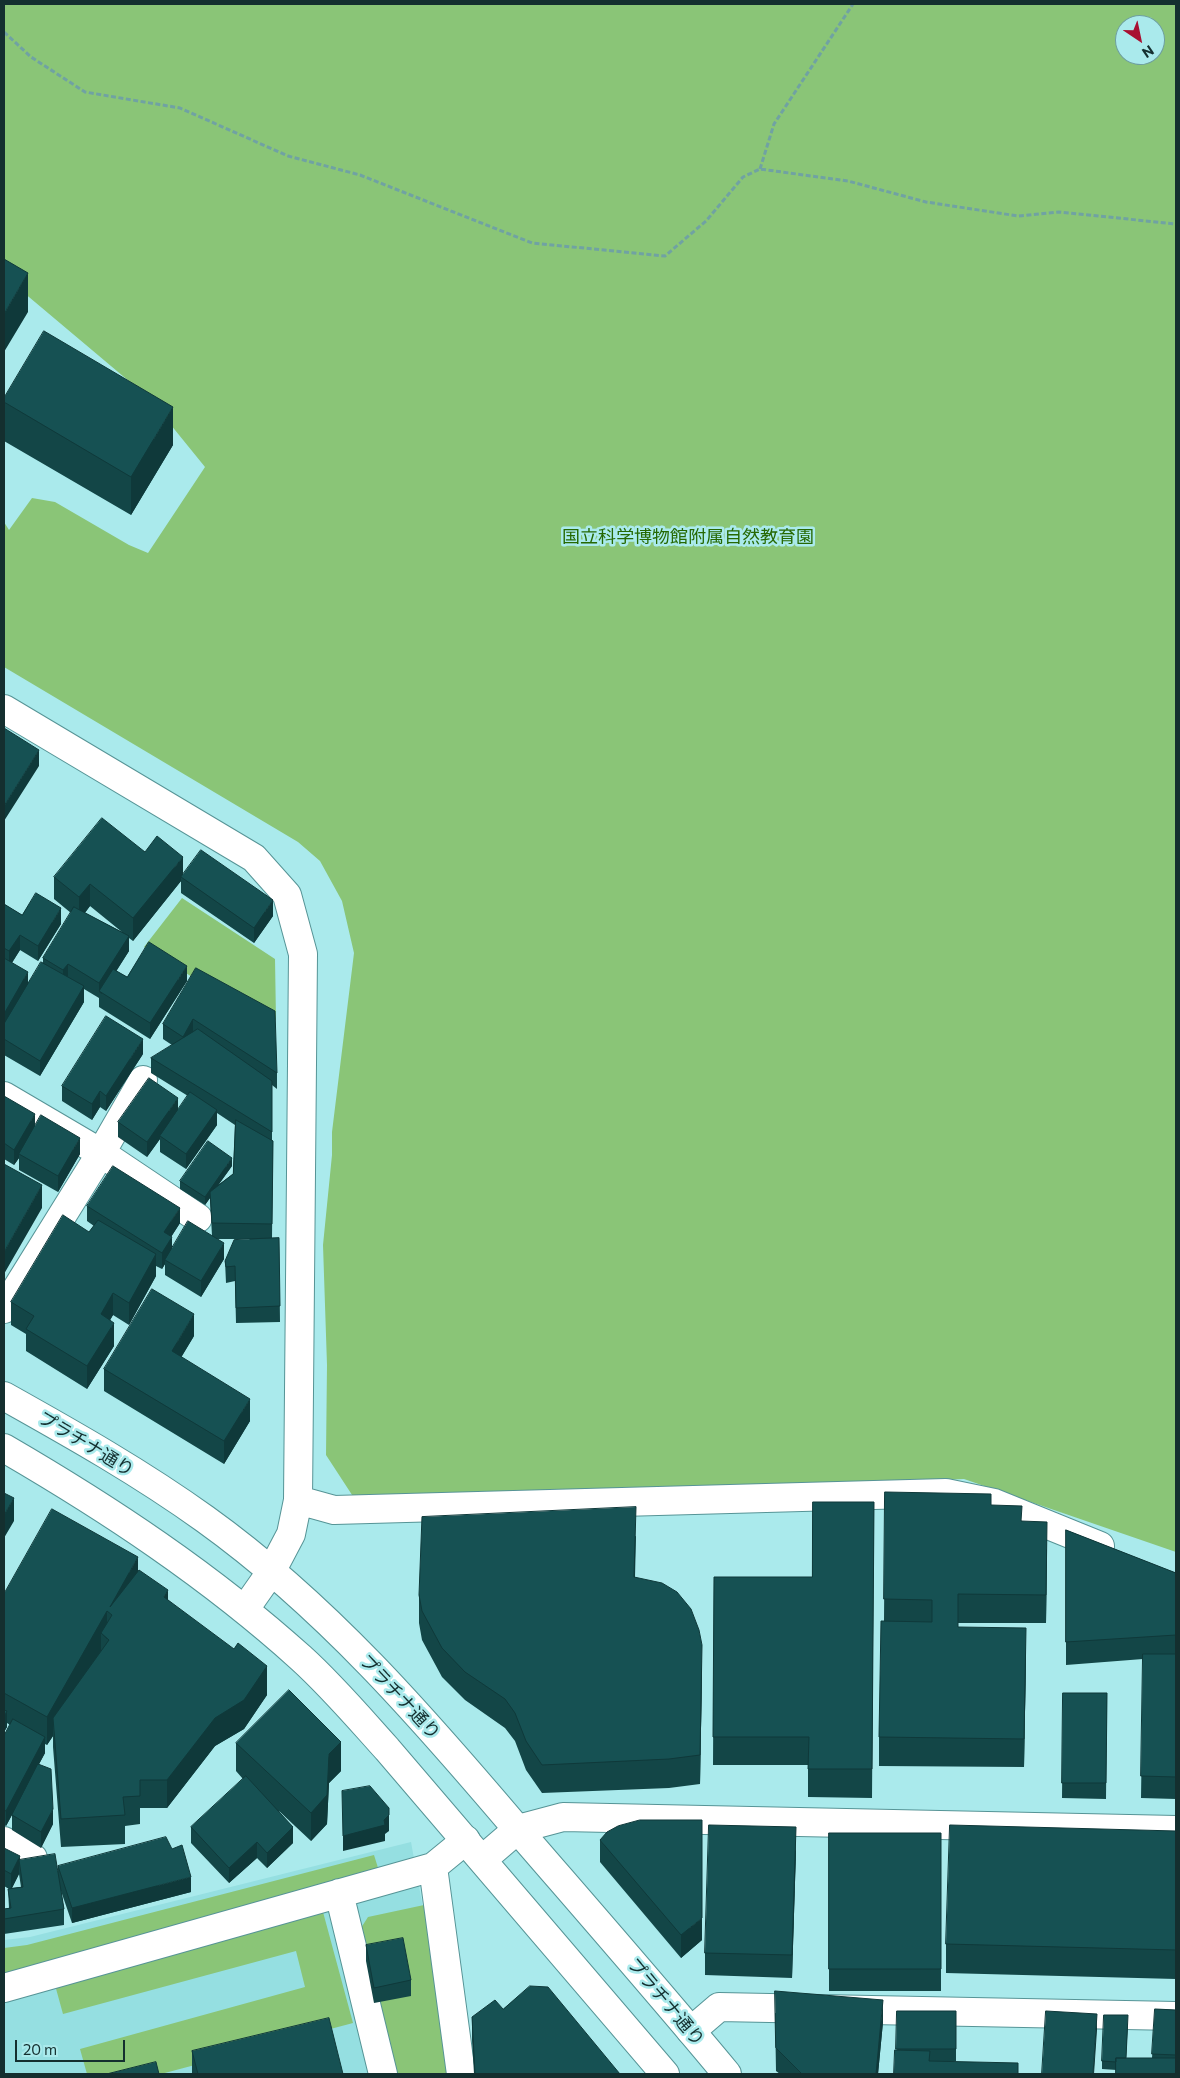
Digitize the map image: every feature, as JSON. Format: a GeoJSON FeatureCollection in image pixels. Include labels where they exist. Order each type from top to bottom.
{"type":"FeatureCollection","features":[{"type":"Feature","properties":{"kind":"street"},"geometry":{"type":"LineString","coordinates":[[4,709],[254,858],[287,895],[303,954],[298,1500],[291,1534],[271,1572],[245,1609]]}},
{"type":"Feature","properties":{"kind":"street"},"geometry":{"type":"LineString","coordinates":[[4,1309],[101,1153],[143,1080]]}},
{"type":"Feature","properties":{"kind":"street"},"geometry":{"type":"LineString","coordinates":[[4,1096],[101,1153],[198,1218]]}},
{"type":"Feature","properties":{"kind":"street","name":"プラチナ通り"},"geometry":{"type":"LineString","coordinates":[[4,1396],[141,1477],[206,1520],[271,1572],[370,1663],[466,1768],[727,2074]]}},
{"type":"Feature","properties":{"kind":"street"},"geometry":{"type":"LineString","coordinates":[[4,1448],[123,1520],[178,1558],[245,1609],[302,1659],[340,1696],[475,1850],[665,2074]]}},
{"type":"Feature","properties":{"kind":"street"},"geometry":{"type":"LineString","coordinates":[[298,1500],[334,1510],[946,1493],[994,1502],[1122,1555]]}},
{"type":"Feature","properties":{"kind":"street"},"geometry":{"type":"LineString","coordinates":[[4,1988],[433,1867],[475,1850],[518,1829],[563,1817],[601,1816],[1176,1830]]}},
{"type":"Feature","properties":{"kind":"street"},"geometry":{"type":"LineString","coordinates":[[4,1841],[34,1858]]}},
{"type":"Feature","properties":{"kind":"street"},"geometry":{"type":"LineString","coordinates":[[433,1867],[461,2074]]}},
{"type":"Feature","properties":{"kind":"street"},"geometry":{"type":"LineString","coordinates":[[339,1893],[383,2074]]}},
{"type":"Feature","properties":{"kind":"street"},"geometry":{"type":"LineString","coordinates":[[691,2031],[719,2007],[1176,2016]]}},
{"type":"Feature","properties":{"kind":"path"},"geometry":{"type":"LineString","coordinates":[[760,170],[774,124],[853,4]]}},
{"type":"Feature","properties":{"kind":"path"},"geometry":{"type":"LineString","coordinates":[[4,32],[32,57],[85,92],[180,108],[288,156],[360,175],[532,243],[665,256],[706,220],[743,177],[760,170],[848,182],[926,202],[1018,216],[1059,212],[1176,224]]}},
{"type":"Feature","properties":{"kind":"shaded area"},"geometry":{"type":"Polygon","coordinates":[[[411,1842],[453,2074],[4,2074],[4,1940],[30,1937],[411,1842]]]}},
{"type":"Feature","properties":{"kind":"green space","name":"国立科学博物館附属自然教育園"},"geometry":{"type":"Polygon","coordinates":[[[4,4],[1176,4],[1176,1552],[964,1479],[356,1501],[326,1455],[327,1365],[323,1245],[332,1155],[332,1132],[354,953],[342,901],[320,861],[298,842],[4,667],[4,522],[9,530],[32,498],[55,502],[129,545],[148,553],[205,467],[149,398],[4,276],[4,4]]]}},
{"type":"Feature","properties":{"kind":"green space"},"geometry":{"type":"Polygon","coordinates":[[[182,898],[275,959],[276,1020],[226,998],[144,947],[182,898]]]}},
{"type":"Feature","properties":{"kind":"green space"},"geometry":{"type":"Polygon","coordinates":[[[374,1855],[379,1871],[4,1979],[4,1948],[27,1945],[374,1855]]]}},
{"type":"Feature","properties":{"kind":"green space"},"geometry":{"type":"Polygon","coordinates":[[[424,1905],[453,2074],[393,2074],[359,1931],[368,1917],[424,1905]]]}},
{"type":"Feature","properties":{"kind":"green space"},"geometry":{"type":"Polygon","coordinates":[[[323,1912],[353,2023],[161,2074],[87,2074],[80,2049],[305,1987],[296,1951],[63,2014],[55,1985],[323,1912]]]}},
{"type":"Feature","properties":{"kind":"building"},"geometry":{"type":"Polygon","coordinates":[[[4,259],[28,273],[4,314],[4,259]]]}},
{"type":"Feature","properties":{"kind":"building"},"geometry":{"type":"Polygon","coordinates":[[[44,331],[173,407],[131,477],[4,402],[4,398],[44,331]]]}},
{"type":"Feature","properties":{"kind":"building"},"geometry":{"type":"Polygon","coordinates":[[[4,728],[39,750],[4,806],[4,728]]]}},
{"type":"Feature","properties":{"kind":"building"},"geometry":{"type":"Polygon","coordinates":[[[102,818],[145,852],[157,836],[183,857],[133,918],[90,884],[79,897],[54,877],[102,818]]]}},
{"type":"Feature","properties":{"kind":"building"},"geometry":{"type":"Polygon","coordinates":[[[201,850],[273,900],[254,928],[181,877],[201,850]]]}},
{"type":"Feature","properties":{"kind":"building"},"geometry":{"type":"Polygon","coordinates":[[[36,893],[61,908],[38,946],[20,935],[9,951],[4,948],[4,904],[22,915],[36,893]]]}},
{"type":"Feature","properties":{"kind":"building"},"geometry":{"type":"Polygon","coordinates":[[[74,907],[129,936],[99,983],[68,964],[63,970],[43,958],[74,907]]]}},
{"type":"Feature","properties":{"kind":"building"},"geometry":{"type":"Polygon","coordinates":[[[149,942],[187,966],[150,1023],[99,991],[113,969],[127,977],[149,942]]]}},
{"type":"Feature","properties":{"kind":"building"},"geometry":{"type":"Polygon","coordinates":[[[4,958],[28,972],[4,1014],[4,958]]]}},
{"type":"Feature","properties":{"kind":"building"},"geometry":{"type":"Polygon","coordinates":[[[41,962],[84,986],[40,1061],[4,1039],[4,1024],[41,962]]]}},
{"type":"Feature","properties":{"kind":"building"},"geometry":{"type":"Polygon","coordinates":[[[196,968],[275,1011],[277,1073],[193,1019],[183,1037],[163,1024],[196,968]]]}},
{"type":"Feature","properties":{"kind":"building"},"geometry":{"type":"Polygon","coordinates":[[[106,1016],[143,1039],[106,1096],[100,1091],[92,1104],[62,1086],[106,1016]]]}},
{"type":"Feature","properties":{"kind":"building"},"geometry":{"type":"Polygon","coordinates":[[[198,1029],[272,1081],[272,1132],[151,1058],[198,1029]]]}},
{"type":"Feature","properties":{"kind":"building"},"geometry":{"type":"Polygon","coordinates":[[[149,1078],[178,1098],[147,1142],[118,1122],[149,1078]]]}},
{"type":"Feature","properties":{"kind":"building"},"geometry":{"type":"Polygon","coordinates":[[[190,1092],[217,1110],[186,1154],[160,1136],[190,1092]]]}},
{"type":"Feature","properties":{"kind":"building"},"geometry":{"type":"Polygon","coordinates":[[[4,1096],[35,1114],[14,1150],[4,1143],[4,1096]]]}},
{"type":"Feature","properties":{"kind":"building"},"geometry":{"type":"Polygon","coordinates":[[[41,1115],[80,1138],[58,1176],[19,1154],[41,1115]]]}},
{"type":"Feature","properties":{"kind":"building"},"geometry":{"type":"Polygon","coordinates":[[[236,1120],[273,1141],[272,1224],[212,1223],[210,1192],[233,1174],[236,1120]]]}},
{"type":"Feature","properties":{"kind":"building"},"geometry":{"type":"Polygon","coordinates":[[[208,1141],[232,1158],[205,1197],[180,1181],[208,1141]]]}},
{"type":"Feature","properties":{"kind":"building"},"geometry":{"type":"Polygon","coordinates":[[[4,1164],[42,1185],[4,1252],[4,1164]]]}},
{"type":"Feature","properties":{"kind":"building"},"geometry":{"type":"Polygon","coordinates":[[[113,1166],[180,1208],[164,1232],[172,1237],[162,1253],[87,1206],[113,1166]]]}},
{"type":"Feature","properties":{"kind":"building"},"geometry":{"type":"Polygon","coordinates":[[[63,1215],[89,1232],[98,1220],[156,1254],[129,1303],[113,1293],[101,1314],[114,1323],[87,1366],[26,1329],[34,1316],[11,1302],[63,1215]]]}},
{"type":"Feature","properties":{"kind":"building"},"geometry":{"type":"Polygon","coordinates":[[[188,1221],[224,1243],[201,1281],[165,1260],[188,1221]]]}},
{"type":"Feature","properties":{"kind":"building"},"geometry":{"type":"Polygon","coordinates":[[[279,1238],[280,1306],[236,1308],[235,1266],[226,1267],[225,1261],[234,1240],[279,1238]]]}},
{"type":"Feature","properties":{"kind":"building"},"geometry":{"type":"Polygon","coordinates":[[[152,1289],[194,1314],[172,1351],[250,1399],[224,1441],[104,1369],[152,1289]]]}},
{"type":"Feature","properties":{"kind":"building"},"geometry":{"type":"Polygon","coordinates":[[[885,1492],[991,1494],[991,1505],[1022,1506],[1021,1521],[1047,1522],[1046,1595],[958,1594],[958,1627],[1026,1628],[1024,1739],[879,1737],[881,1621],[932,1622],[932,1600],[884,1599],[885,1492]]]}},
{"type":"Feature","properties":{"kind":"building"},"geometry":{"type":"Polygon","coordinates":[[[4,1493],[14,1498],[4,1515],[4,1493]]]}},
{"type":"Feature","properties":{"kind":"building"},"geometry":{"type":"Polygon","coordinates":[[[813,1502],[874,1502],[872,1769],[808,1769],[809,1737],[713,1737],[714,1577],[812,1577],[813,1502]]]}},
{"type":"Feature","properties":{"kind":"building"},"geometry":{"type":"Polygon","coordinates":[[[636,1507],[634,1577],[662,1583],[677,1592],[691,1609],[699,1630],[702,1645],[700,1755],[669,1759],[542,1765],[526,1741],[515,1713],[505,1699],[465,1672],[442,1648],[422,1611],[419,1595],[422,1517],[636,1507]]]}},
{"type":"Feature","properties":{"kind":"building"},"geometry":{"type":"Polygon","coordinates":[[[52,1509],[138,1557],[110,1607],[139,1570],[168,1590],[164,1597],[234,1649],[238,1643],[267,1666],[244,1700],[215,1718],[167,1780],[140,1780],[140,1796],[123,1797],[125,1815],[61,1819],[53,1718],[109,1640],[101,1633],[112,1615],[107,1611],[47,1717],[4,1693],[4,1594],[52,1509]]]}},
{"type":"Feature","properties":{"kind":"building"},"geometry":{"type":"Polygon","coordinates":[[[1066,1530],[1176,1573],[1176,1635],[1066,1642],[1066,1530]]]}},
{"type":"Feature","properties":{"kind":"building"},"geometry":{"type":"Polygon","coordinates":[[[1143,1654],[1176,1654],[1176,1777],[1141,1776],[1143,1654]]]}},
{"type":"Feature","properties":{"kind":"building"},"geometry":{"type":"Polygon","coordinates":[[[289,1690],[341,1742],[329,1754],[327,1795],[311,1813],[236,1743],[289,1690]]]}},
{"type":"Feature","properties":{"kind":"building"},"geometry":{"type":"Polygon","coordinates":[[[1063,1693],[1107,1693],[1106,1783],[1062,1783],[1063,1693]]]}},
{"type":"Feature","properties":{"kind":"building"},"geometry":{"type":"Polygon","coordinates":[[[13,1719],[45,1737],[6,1811],[4,1810],[4,1736],[13,1719]]]}},
{"type":"Feature","properties":{"kind":"building"},"geometry":{"type":"Polygon","coordinates":[[[38,1764],[51,1769],[53,1809],[41,1832],[12,1815],[38,1764]]]}},
{"type":"Feature","properties":{"kind":"building"},"geometry":{"type":"Polygon","coordinates":[[[246,1776],[293,1827],[267,1853],[257,1842],[229,1868],[191,1827],[246,1776]]]}},
{"type":"Feature","properties":{"kind":"building"},"geometry":{"type":"Polygon","coordinates":[[[370,1786],[389,1808],[389,1815],[384,1820],[385,1825],[343,1836],[342,1791],[370,1786]]]}},
{"type":"Feature","properties":{"kind":"building"},"geometry":{"type":"Polygon","coordinates":[[[640,1820],[702,1820],[702,1918],[681,1935],[600,1840],[607,1832],[618,1826],[640,1820]]]}},
{"type":"Feature","properties":{"kind":"building"},"geometry":{"type":"Polygon","coordinates":[[[709,1825],[796,1827],[792,1955],[705,1953],[709,1825]]]}},
{"type":"Feature","properties":{"kind":"building"},"geometry":{"type":"Polygon","coordinates":[[[950,1825],[1176,1831],[1176,1950],[946,1944],[950,1825]]]}},
{"type":"Feature","properties":{"kind":"building"},"geometry":{"type":"Polygon","coordinates":[[[829,1833],[941,1833],[941,1969],[829,1969],[829,1833]]]}},
{"type":"Feature","properties":{"kind":"building"},"geometry":{"type":"Polygon","coordinates":[[[166,1837],[172,1849],[182,1845],[191,1877],[72,1908],[58,1866],[166,1837]]]}},
{"type":"Feature","properties":{"kind":"building"},"geometry":{"type":"Polygon","coordinates":[[[4,1848],[20,1856],[11,1874],[4,1870],[4,1848]]]}},
{"type":"Feature","properties":{"kind":"building"},"geometry":{"type":"Polygon","coordinates":[[[55,1854],[64,1909],[4,1919],[4,1909],[11,1908],[8,1889],[23,1887],[19,1860],[55,1854]]]}},
{"type":"Feature","properties":{"kind":"building"},"geometry":{"type":"Polygon","coordinates":[[[403,1938],[411,1980],[374,1988],[366,1945],[403,1938]]]}},
{"type":"Feature","properties":{"kind":"building"},"geometry":{"type":"Polygon","coordinates":[[[530,1986],[548,1987],[620,2074],[475,2074],[472,2017],[495,2000],[503,2009],[530,1986]]]}},
{"type":"Feature","properties":{"kind":"building"},"geometry":{"type":"Polygon","coordinates":[[[775,1991],[883,2000],[876,2074],[802,2074],[776,2048],[775,1991]]]}},
{"type":"Feature","properties":{"kind":"building"},"geometry":{"type":"Polygon","coordinates":[[[1155,2009],[1176,2010],[1176,2055],[1152,2054],[1155,2009]]]}},
{"type":"Feature","properties":{"kind":"building"},"geometry":{"type":"Polygon","coordinates":[[[897,2011],[956,2011],[956,2049],[896,2049],[897,2011]]]}},
{"type":"Feature","properties":{"kind":"building"},"geometry":{"type":"Polygon","coordinates":[[[1046,2011],[1097,2014],[1093,2074],[1042,2074],[1046,2011]]]}},
{"type":"Feature","properties":{"kind":"building"},"geometry":{"type":"Polygon","coordinates":[[[1104,2015],[1128,2015],[1126,2058],[1116,2058],[1116,2062],[1102,2061],[1104,2015]]]}},
{"type":"Feature","properties":{"kind":"building"},"geometry":{"type":"Polygon","coordinates":[[[329,2018],[343,2074],[198,2074],[192,2051],[329,2018]]]}},
{"type":"Feature","properties":{"kind":"building"},"geometry":{"type":"Polygon","coordinates":[[[895,2050],[930,2051],[929,2061],[1018,2063],[1018,2074],[894,2074],[895,2050]]]}},
{"type":"Feature","properties":{"kind":"building"},"geometry":{"type":"Polygon","coordinates":[[[1116,2058],[1176,2058],[1176,2074],[1116,2074],[1116,2058]]]}},
{"type":"Feature","properties":{"kind":"building"},"geometry":{"type":"Polygon","coordinates":[[[156,2062],[159,2074],[107,2074],[156,2062]]]}}]}
